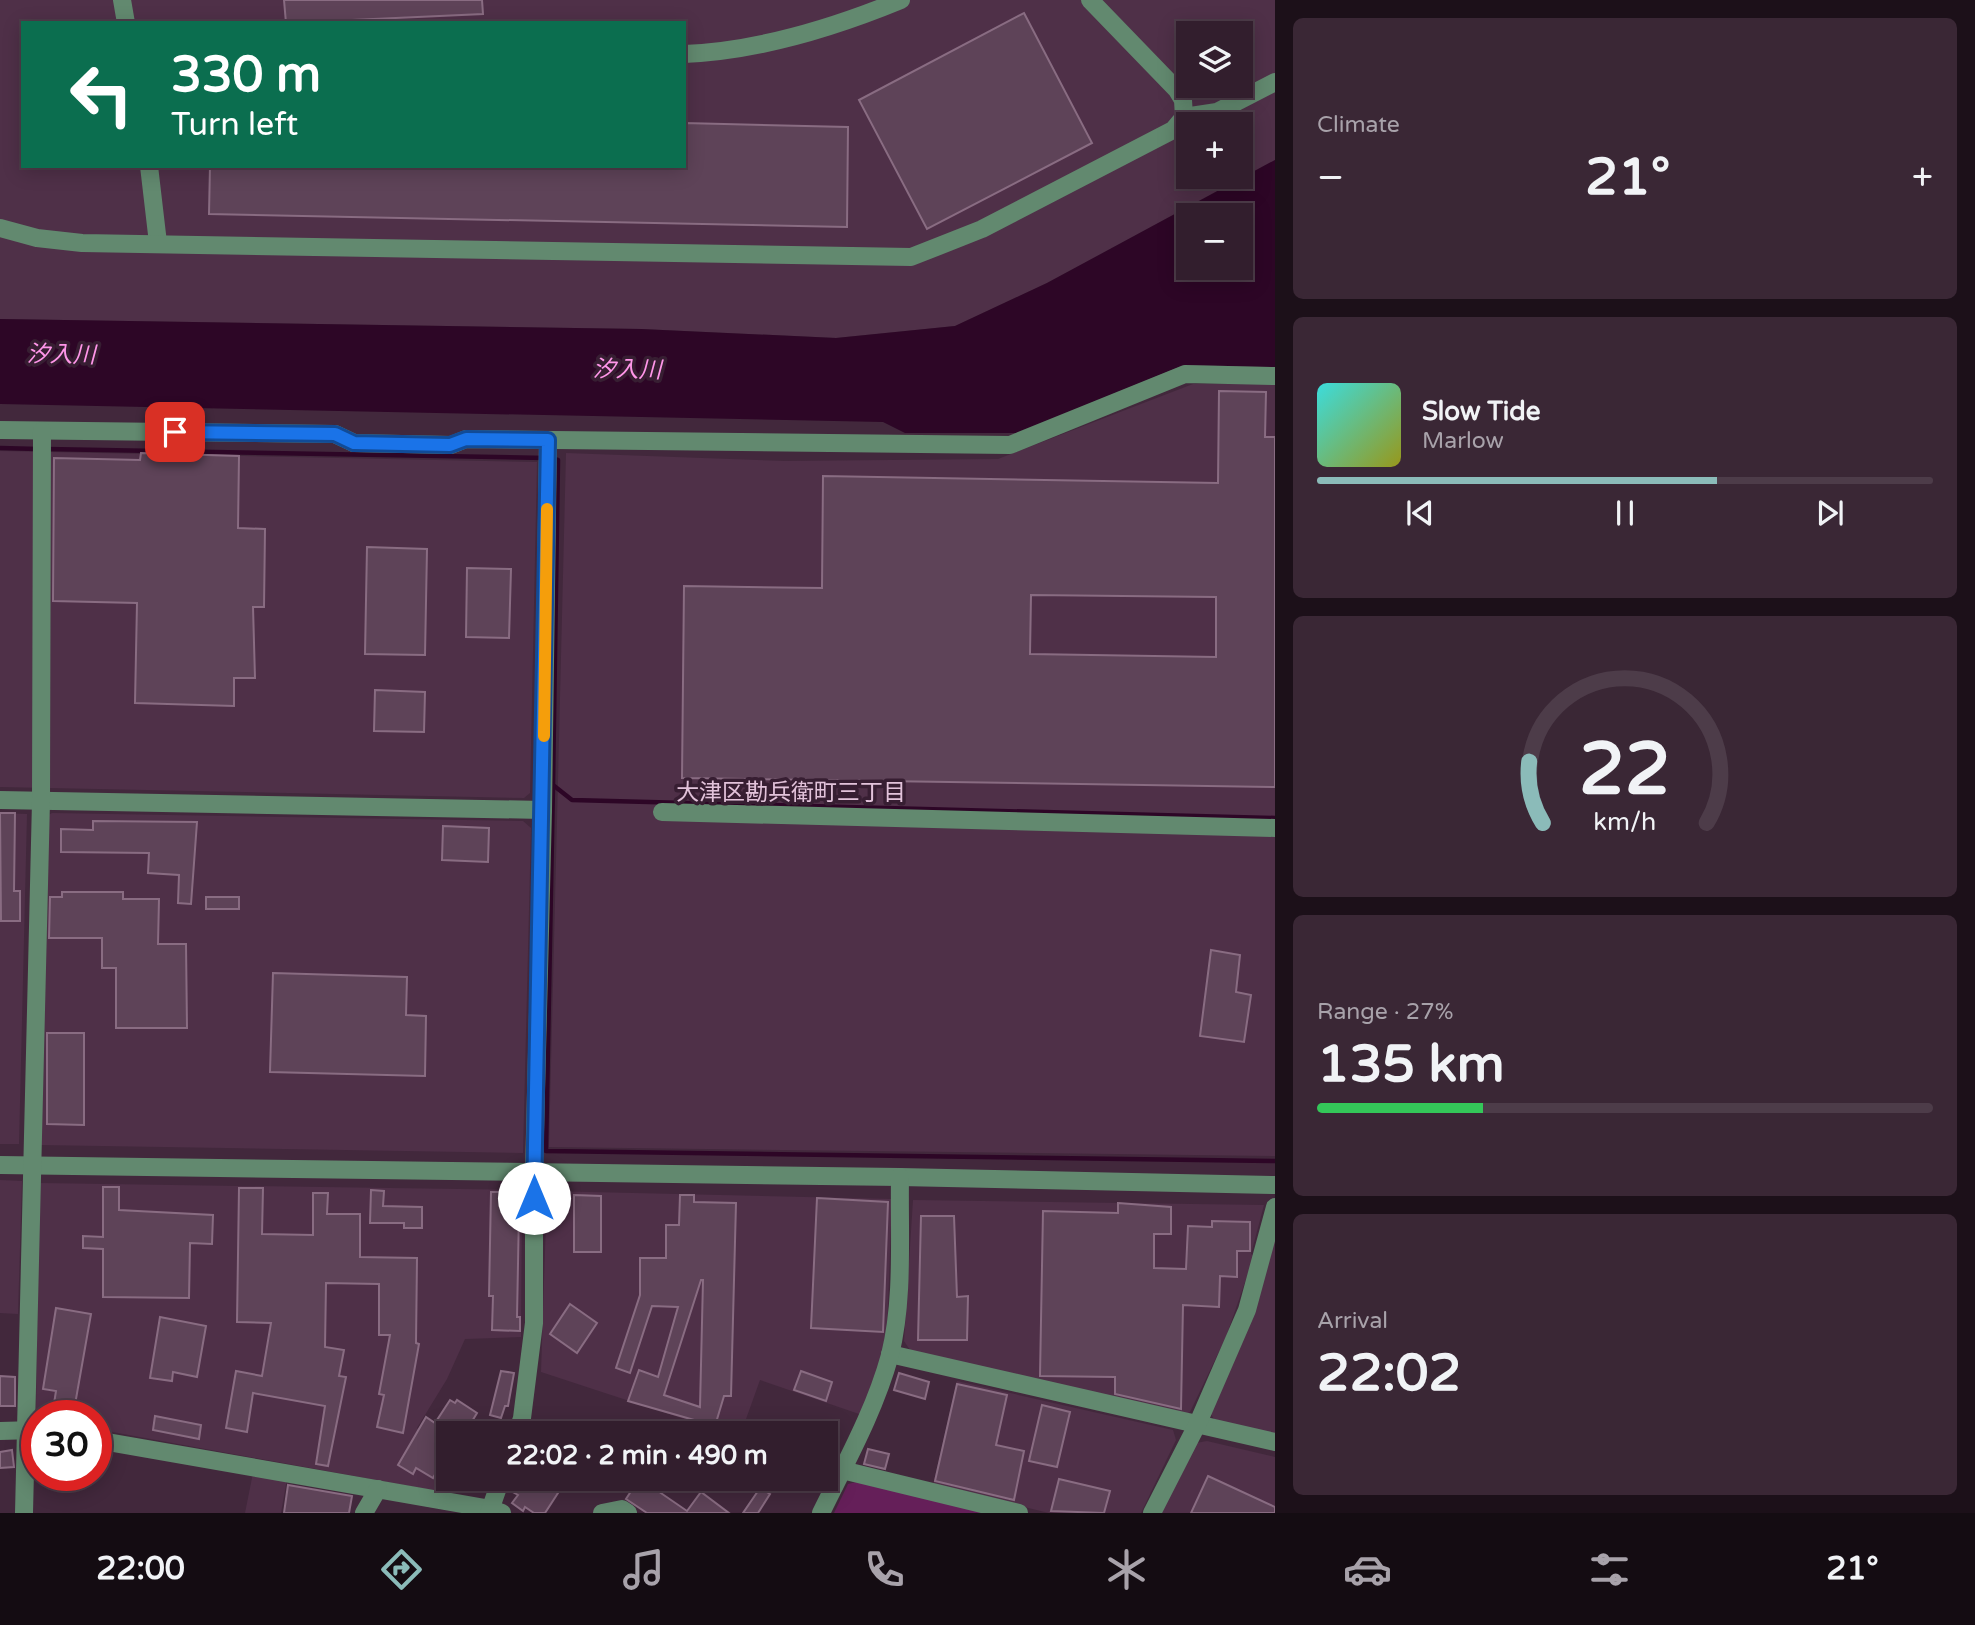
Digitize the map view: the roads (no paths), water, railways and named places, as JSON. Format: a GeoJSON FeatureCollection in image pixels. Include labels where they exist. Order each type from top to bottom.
{"type":"FeatureCollection","features":[{"type":"Feature","properties":{"kind":"street"},"geometry":{"type":"LineString","coordinates":[[122,0],[126,21]]}},
{"type":"Feature","properties":{"kind":"street"},"geometry":{"type":"LineString","coordinates":[[686,54],[747,47],[800,35],[901,0]]}},
{"type":"Feature","properties":{"kind":"street"},"geometry":{"type":"LineString","coordinates":[[1090,0],[1177,90],[1183,100],[1184,112]]}},
{"type":"Feature","properties":{"kind":"street"},"geometry":{"type":"LineString","coordinates":[[1217,112],[1275,82]]}},
{"type":"Feature","properties":{"kind":"street"},"geometry":{"type":"LineString","coordinates":[[0,228],[37,238],[82,243],[911,257],[982,229],[1176,126]]}},
{"type":"Feature","properties":{"kind":"street"},"geometry":{"type":"LineString","coordinates":[[149,168],[158,243]]}},
{"type":"Feature","properties":{"kind":"street"},"geometry":{"type":"LineString","coordinates":[[0,430],[335,434],[354,443],[450,445],[466,439],[1010,445],[1185,374],[1275,376]]}},
{"type":"Feature","properties":{"kind":"street"},"geometry":{"type":"LineString","coordinates":[[31,1400],[41,802],[41,431]]}},
{"type":"Feature","properties":{"kind":"street"},"geometry":{"type":"LineString","coordinates":[[521,1421],[534,1323],[534,1173],[548,440]]}},
{"type":"Feature","properties":{"kind":"street"},"geometry":{"type":"LineString","coordinates":[[0,800],[543,810]]}},
{"type":"Feature","properties":{"kind":"street"},"geometry":{"type":"LineString","coordinates":[[662,812],[1275,828]]}},
{"type":"Feature","properties":{"kind":"street"},"geometry":{"type":"LineString","coordinates":[[0,1165],[900,1177],[1275,1185]]}},
{"type":"Feature","properties":{"kind":"street"},"geometry":{"type":"LineString","coordinates":[[821,1513],[869,1413],[890,1354],[897,1300],[900,1177]]}},
{"type":"Feature","properties":{"kind":"street"},"geometry":{"type":"LineString","coordinates":[[1152,1513],[1198,1423],[1247,1310],[1275,1206]]}},
{"type":"Feature","properties":{"kind":"street"},"geometry":{"type":"LineString","coordinates":[[890,1354],[1275,1442]]}},
{"type":"Feature","properties":{"kind":"street"},"geometry":{"type":"LineString","coordinates":[[0,1431],[21,1430]]}},
{"type":"Feature","properties":{"kind":"street"},"geometry":{"type":"LineString","coordinates":[[112,1443],[379,1489],[494,1512],[499,1491]]}},
{"type":"Feature","properties":{"kind":"street"},"geometry":{"type":"LineString","coordinates":[[842,1470],[1019,1513]]}},
{"type":"Feature","properties":{"kind":"street"},"geometry":{"type":"LineString","coordinates":[[364,1513],[379,1489]]}},
{"type":"Feature","properties":{"kind":"street"},"geometry":{"type":"LineString","coordinates":[[24,1513],[26,1491]]}},
{"type":"Feature","properties":{"kind":"street"},"geometry":{"type":"LineString","coordinates":[[602,1513],[622,1509],[628,1513]]}},
{"type":"Feature","properties":{"kind":"water","name":"汐入川"},"geometry":{"type":"Polygon","coordinates":[[[1275,160],[1275,367],[1184,365],[1018,433],[905,433],[883,422],[0,404],[0,319],[641,329],[836,338],[955,326],[1047,283],[1176,213],[1176,280],[1253,280],[1253,203],[1195,203],[1221,189],[1253,189],[1253,172],[1275,160]]]}},
{"type":"Feature","properties":{"kind":"waterway"},"geometry":{"type":"LineString","coordinates":[[0,448],[38,449]]}},
{"type":"Feature","properties":{"kind":"waterway"},"geometry":{"type":"LineString","coordinates":[[46,449],[545,458]]}},
{"type":"Feature","properties":{"kind":"waterway"},"geometry":{"type":"LineString","coordinates":[[554,459],[558,460],[553,785],[572,800],[1275,818]]}},
{"type":"Feature","properties":{"kind":"waterway"},"geometry":{"type":"LineString","coordinates":[[553,785],[546,1151],[1275,1161]]}},
{"type":"Feature","properties":{"kind":"district","name":"大津区勘兵衛町三丁目"},"geometry":{"type":"Point","coordinates":[791,793]}}]}
